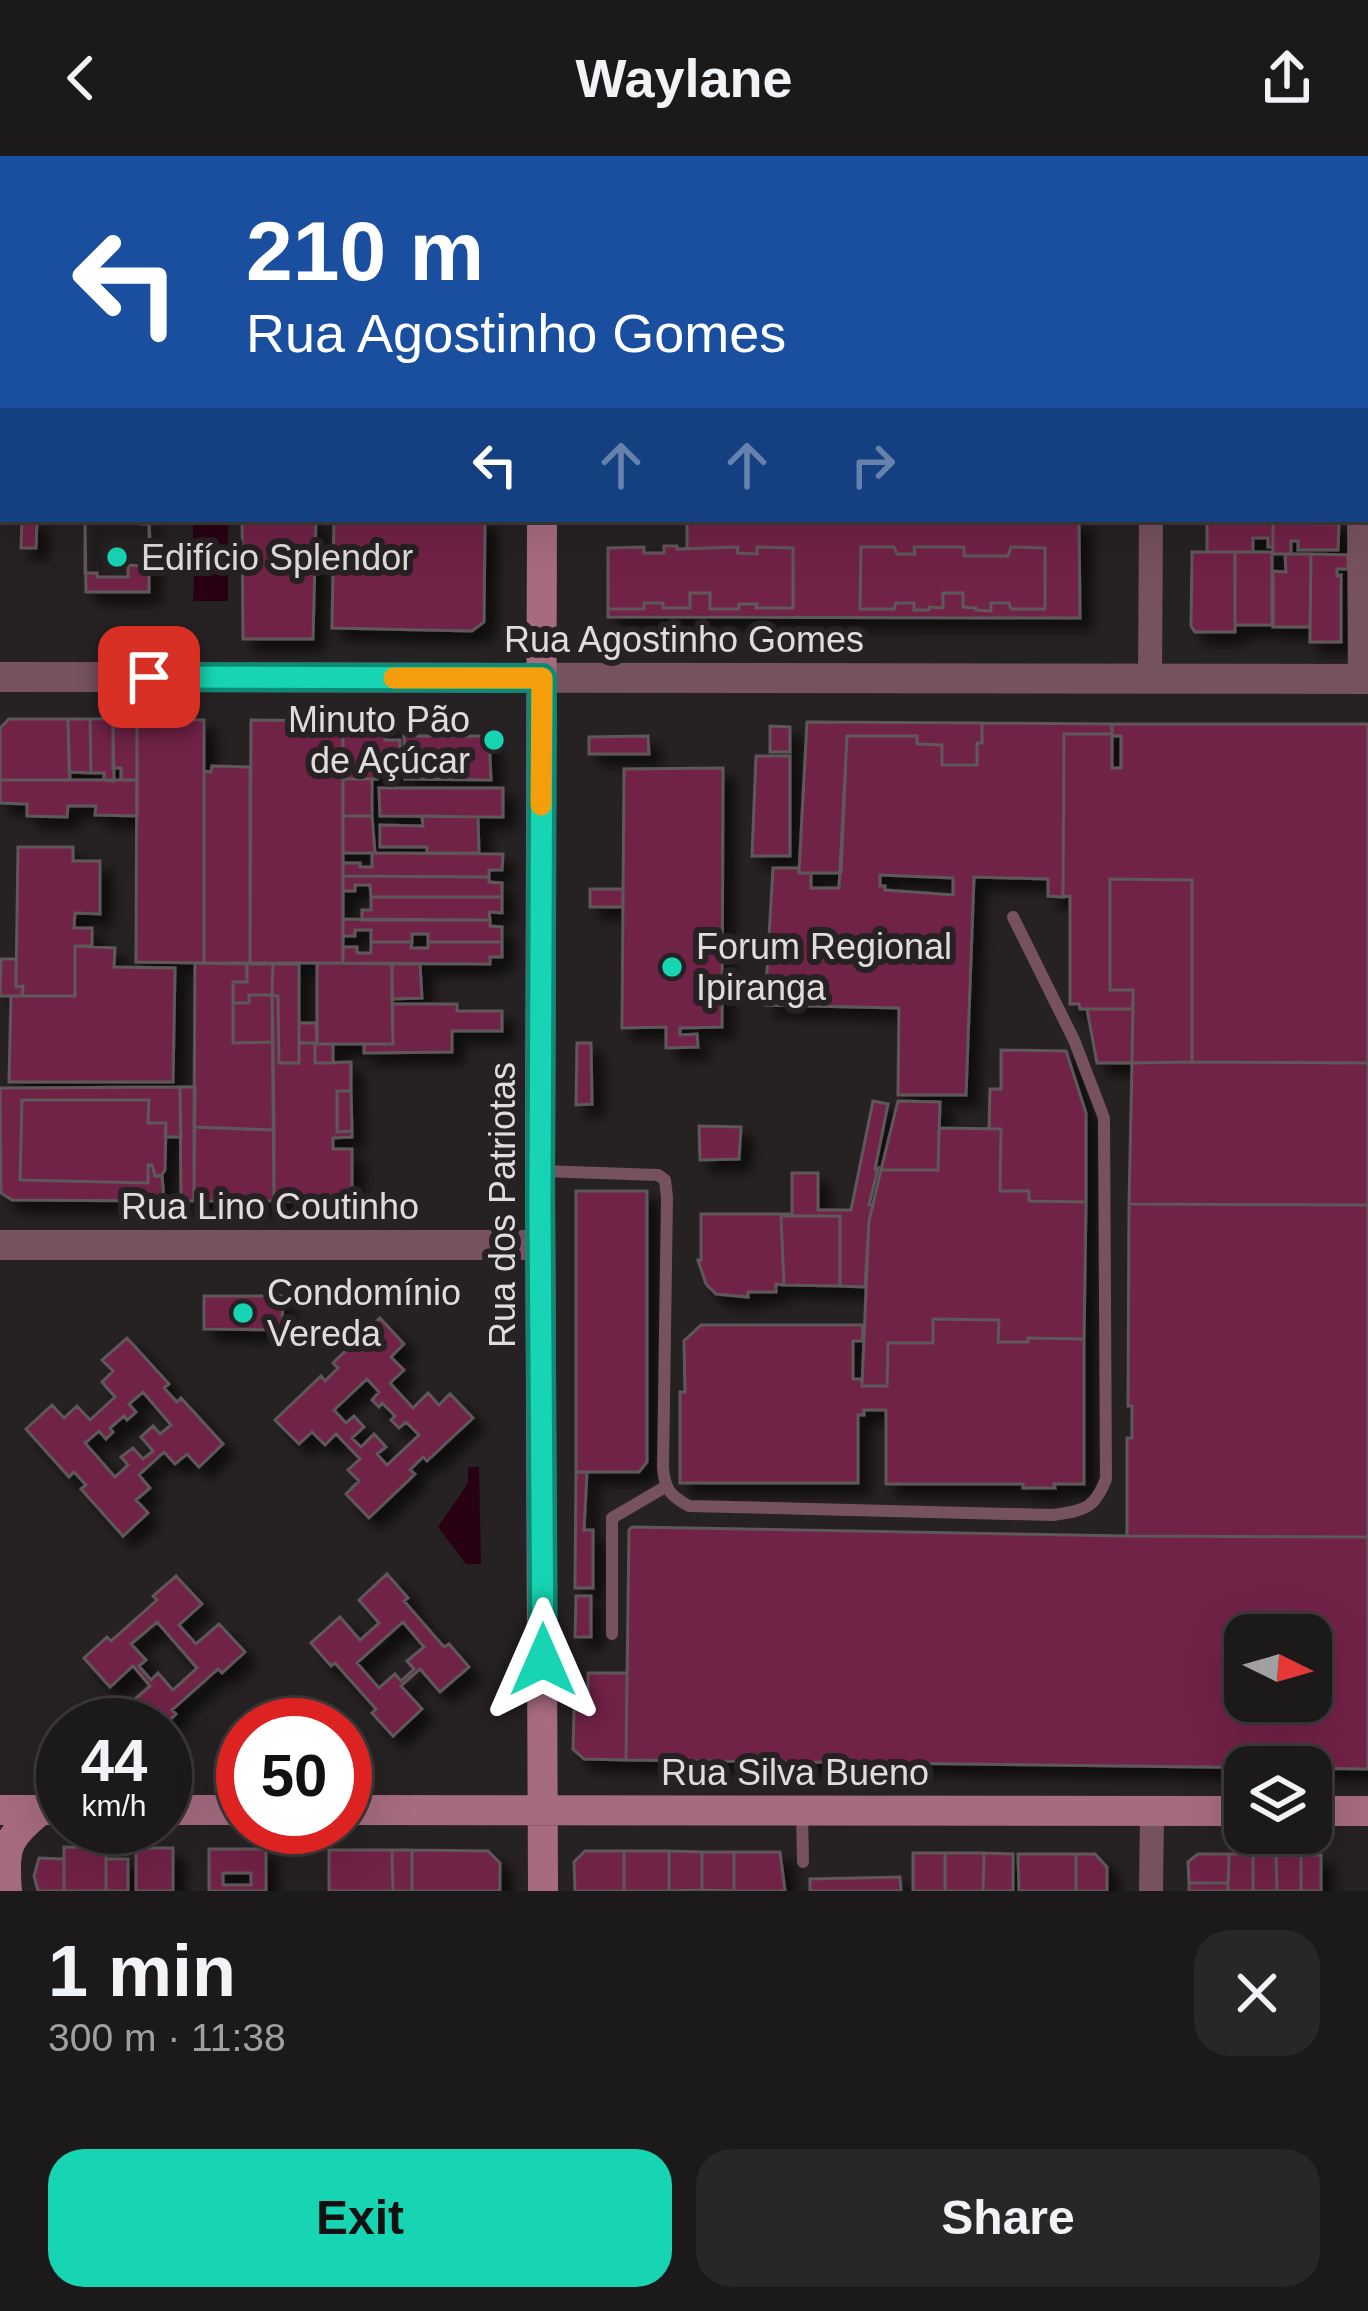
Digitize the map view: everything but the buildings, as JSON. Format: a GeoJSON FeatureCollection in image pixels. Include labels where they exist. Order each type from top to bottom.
{"type":"FeatureCollection","features":[{"type":"Feature","properties":{"kind":"main road","name":"Rua dos Patriotas"},"geometry":{"type":"LineString","coordinates":[[542,522],[543,1891]]}},
{"type":"Feature","properties":{"kind":"main road"},"geometry":{"type":"LineString","coordinates":[[0,1810],[36,1810]]}},
{"type":"Feature","properties":{"kind":"main road","name":"Rua Silva Bueno"},"geometry":{"type":"LineString","coordinates":[[372,1810],[1224,1811]]}},
{"type":"Feature","properties":{"kind":"main road"},"geometry":{"type":"LineString","coordinates":[[1332,1811],[1368,1811]]}},
{"type":"Feature","properties":{"kind":"main road"},"geometry":{"type":"LineString","coordinates":[[7,1891],[7,1850],[15,1831],[36,1819]]}},
{"type":"Feature","properties":{"kind":"street"},"geometry":{"type":"LineString","coordinates":[[1150,679],[1151,522]]}},
{"type":"Feature","properties":{"kind":"street"},"geometry":{"type":"LineString","coordinates":[[1358,522],[1364,679]]}},
{"type":"Feature","properties":{"kind":"street","name":"Rua Agostinho Gomes"},"geometry":{"type":"LineString","coordinates":[[0,677],[1364,679]]}},
{"type":"Feature","properties":{"kind":"street","name":"Rua Lino Coutinho"},"geometry":{"type":"LineString","coordinates":[[0,1245],[541,1245]]}},
{"type":"Feature","properties":{"kind":"street"},"geometry":{"type":"LineString","coordinates":[[1151,1891],[1152,1810]]}},
{"type":"Feature","properties":{"kind":"lane"},"geometry":{"type":"LineString","coordinates":[[540,1171],[658,1175],[665,1180],[663,1468],[665,1487],[674,1498],[689,1506],[1053,1515],[1082,1510],[1098,1499],[1106,1480],[1104,1118],[1074,1040],[1013,917]]}},
{"type":"Feature","properties":{"kind":"lane"},"geometry":{"type":"LineString","coordinates":[[612,1634],[612,1518],[665,1487]]}},
{"type":"Feature","properties":{"kind":"lane"},"geometry":{"type":"LineString","coordinates":[[802,1810],[803,1862]]}},
{"type":"Feature","properties":{"kind":"shaded area"},"geometry":{"type":"Polygon","coordinates":[[[193,522],[228,522],[228,601],[193,601],[194,576],[207,576],[207,541],[193,540],[193,522]]]}},
{"type":"Feature","properties":{"kind":"shaded area"},"geometry":{"type":"Polygon","coordinates":[[[468,1467],[479,1467],[481,1564],[466,1564],[438,1527],[468,1483],[468,1467]]]}},
{"type":"Feature","properties":{"kind":"slow traffic"},"geometry":{"type":"LineString","coordinates":[[394,678],[542,678],[541,805]]}},
{"type":"Feature","properties":{"kind":"place","name":"Edifício Splendor"},"geometry":{"type":"Point","coordinates":[117,557]}},
{"type":"Feature","properties":{"kind":"place","name":"Minuto Pão de Açúcar"},"geometry":{"type":"Point","coordinates":[494,740]}},
{"type":"Feature","properties":{"kind":"place","name":"Forum Regional Ipiranga"},"geometry":{"type":"Point","coordinates":[672,967]}},
{"type":"Feature","properties":{"kind":"place","name":"Condomínio Vereda"},"geometry":{"type":"Point","coordinates":[243,1313]}},
{"type":"Feature","properties":{"kind":"route"},"geometry":{"type":"LineString","coordinates":[[149,677],[542,678],[543,1660]]}}]}
